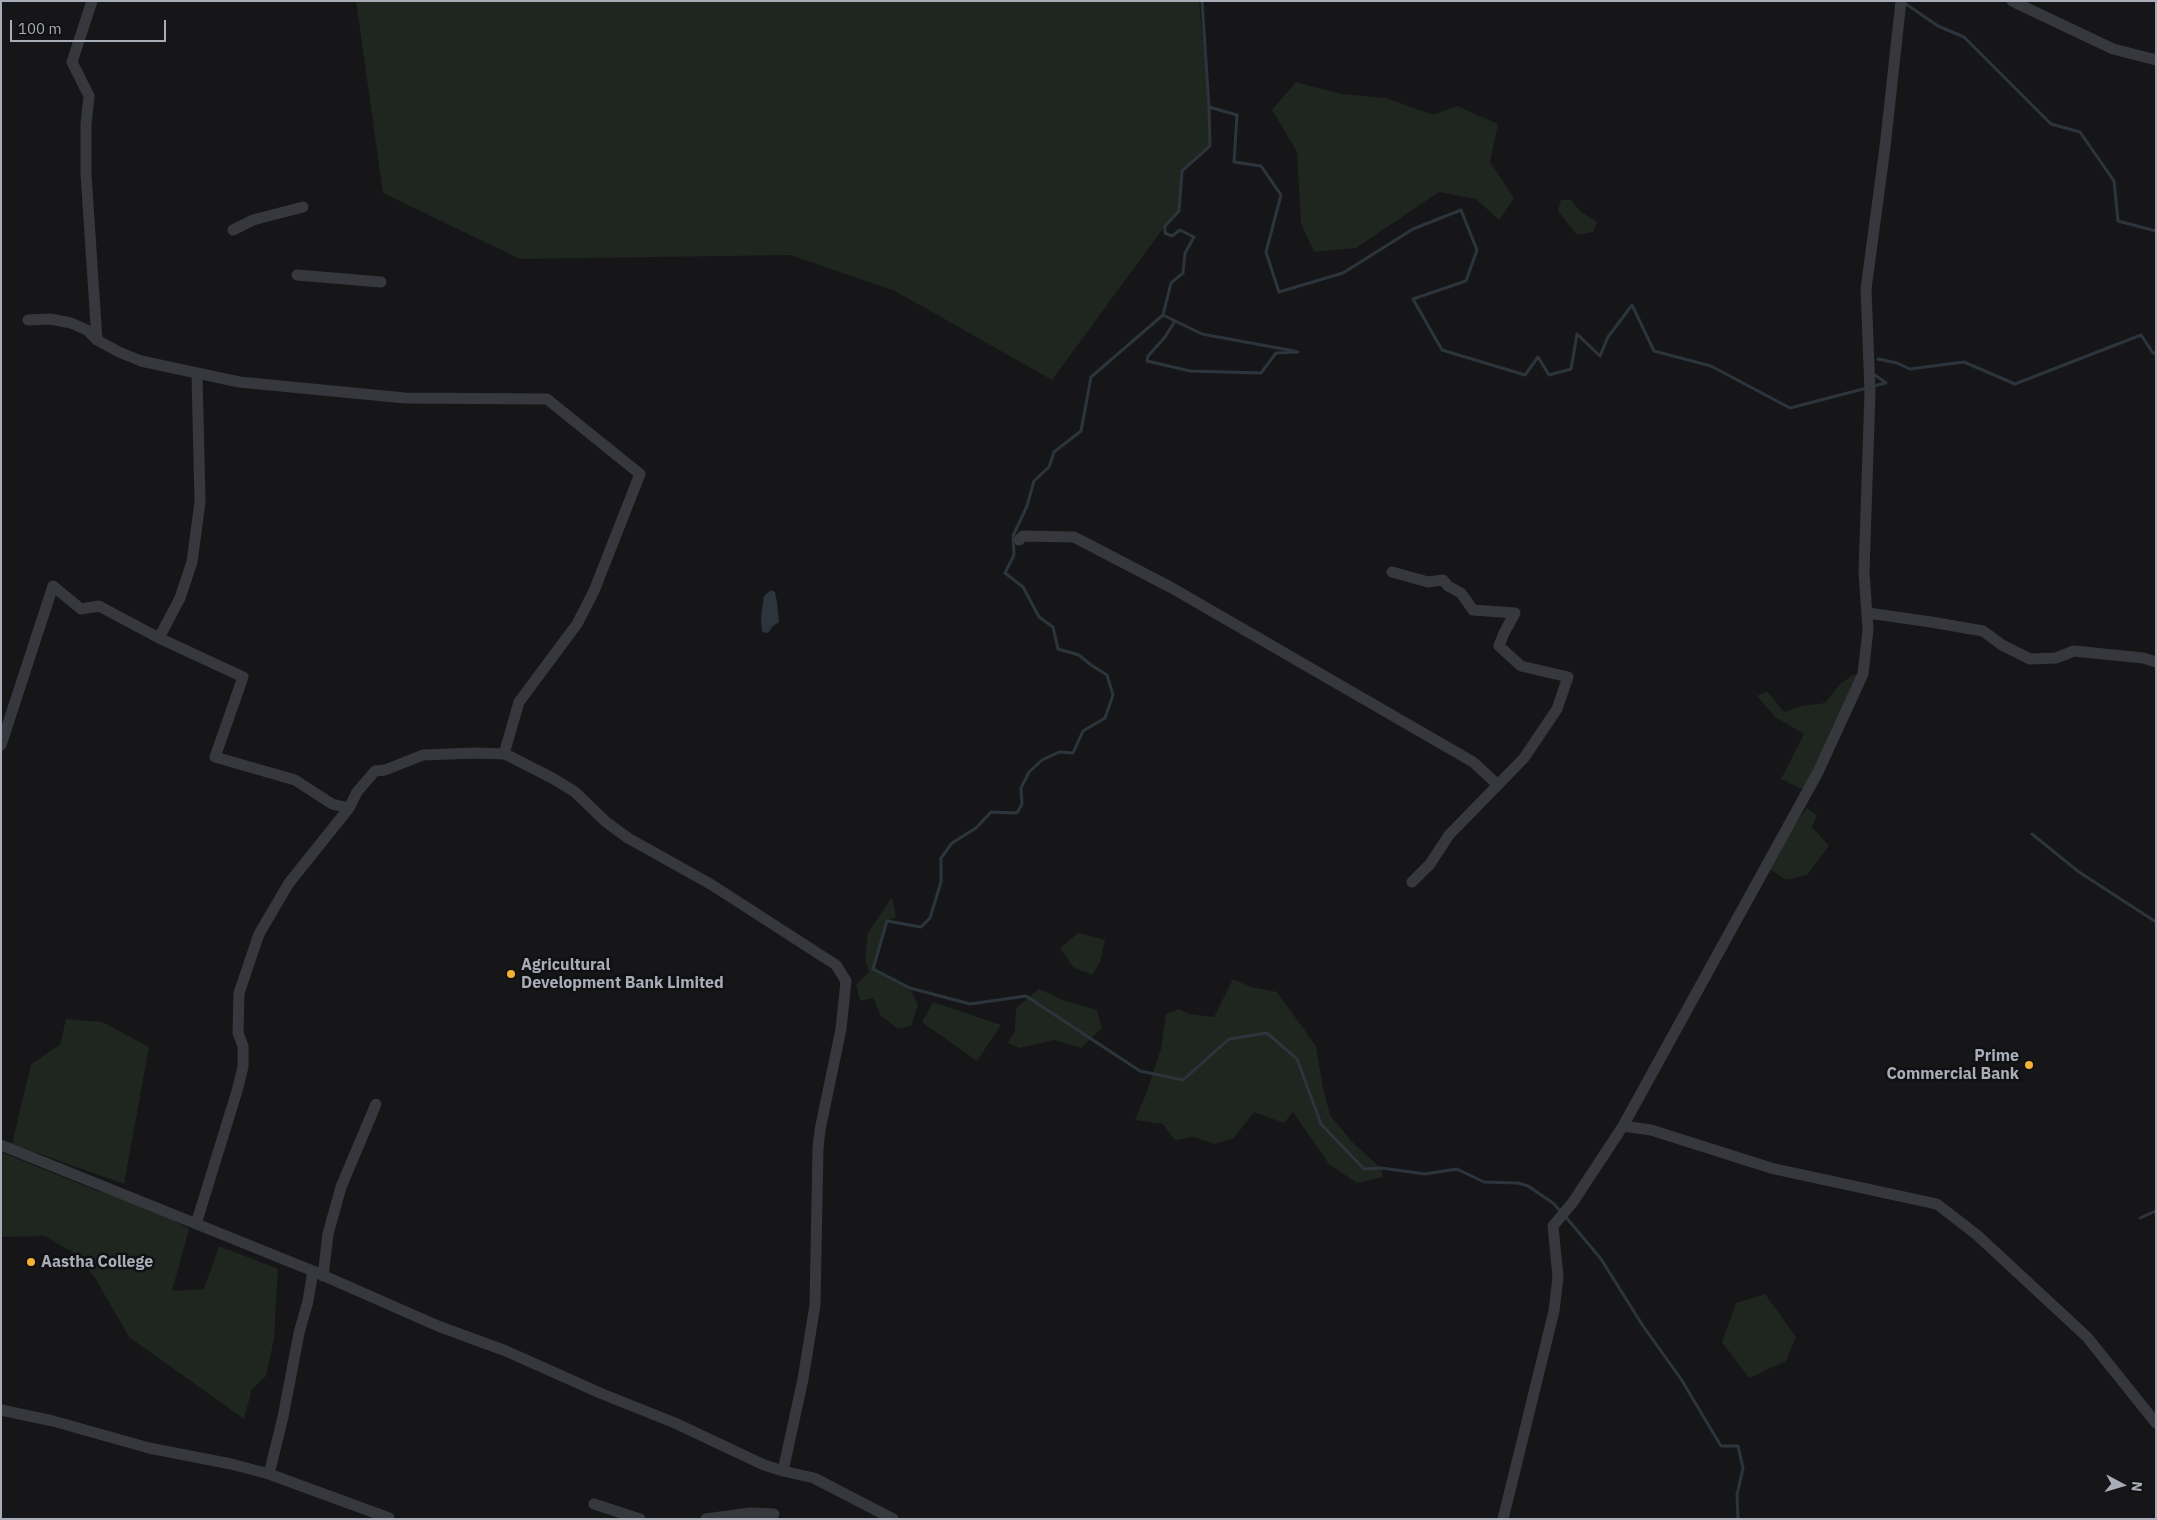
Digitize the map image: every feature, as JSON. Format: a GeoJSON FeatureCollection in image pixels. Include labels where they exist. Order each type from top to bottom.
{"type":"FeatureCollection","features":[{"type":"Feature","properties":{"kind":"street"},"geometry":{"type":"LineString","coordinates":[[92,1],[72,62],[89,96],[86,124],[86,174],[97,340]]}},
{"type":"Feature","properties":{"kind":"street"},"geometry":{"type":"LineString","coordinates":[[2012,1],[2113,49],[2156,60]]}},
{"type":"Feature","properties":{"kind":"street"},"geometry":{"type":"LineString","coordinates":[[1503,1519],[1554,1311],[1558,1277],[1553,1226],[1573,1202],[1623,1126],[1818,772],[1863,674],[1868,614],[1864,572],[1870,386],[1866,290],[1885,147],[1900,6]]}},
{"type":"Feature","properties":{"kind":"street"},"geometry":{"type":"LineString","coordinates":[[233,230],[253,220],[303,207]]}},
{"type":"Feature","properties":{"kind":"street"},"geometry":{"type":"LineString","coordinates":[[298,275],[381,282]]}},
{"type":"Feature","properties":{"kind":"street"},"geometry":{"type":"LineString","coordinates":[[28,320],[50,319],[71,323],[87,330],[97,340],[141,361],[197,374],[249,383],[405,398],[547,399],[640,474],[594,590],[577,624],[519,702],[504,754]]}},
{"type":"Feature","properties":{"kind":"street"},"geometry":{"type":"LineString","coordinates":[[159,638],[180,598],[192,562],[200,502],[197,374]]}},
{"type":"Feature","properties":{"kind":"street"},"geometry":{"type":"LineString","coordinates":[[1020,540],[1023,536],[1074,537],[1172,588],[1447,747],[1472,762],[1498,785]]}},
{"type":"Feature","properties":{"kind":"street"},"geometry":{"type":"LineString","coordinates":[[1392,572],[1428,582],[1443,580],[1448,586],[1461,592],[1473,610],[1515,613],[1499,646],[1521,666],[1568,677],[1557,709],[1524,758],[1449,835],[1430,864],[1412,882]]}},
{"type":"Feature","properties":{"kind":"street"},"geometry":{"type":"LineString","coordinates":[[1,745],[53,586],[81,609],[100,606],[159,638],[243,677],[215,757],[294,780],[332,804],[349,808]]}},
{"type":"Feature","properties":{"kind":"street"},"geometry":{"type":"LineString","coordinates":[[1868,614],[1930,622],[1983,632],[2002,645],[2030,659],[2056,658],[2074,651],[2134,657],[2156,662]]}},
{"type":"Feature","properties":{"kind":"street"},"geometry":{"type":"LineString","coordinates":[[196,1224],[243,1067],[243,1046],[238,1033],[238,1005],[244,973],[260,934],[289,883],[349,808],[357,792],[375,771],[385,770],[423,754],[504,754],[575,792],[606,822],[628,838],[712,885],[836,965],[846,981],[841,1029],[818,1148],[815,1305],[784,1471]]}},
{"type":"Feature","properties":{"kind":"street"},"geometry":{"type":"LineString","coordinates":[[269,1474],[283,1417],[297,1342],[308,1301],[318,1274],[341,1187],[376,1104]]}},
{"type":"Feature","properties":{"kind":"street"},"geometry":{"type":"LineString","coordinates":[[1623,1126],[1651,1130],[1771,1168],[1937,1204],[1976,1235],[2087,1338],[2156,1422]]}},
{"type":"Feature","properties":{"kind":"street"},"geometry":{"type":"LineString","coordinates":[[1,1145],[318,1274],[438,1326],[522,1358],[784,1471],[814,1478],[893,1519]]}},
{"type":"Feature","properties":{"kind":"street"},"geometry":{"type":"LineString","coordinates":[[1,1410],[53,1421],[149,1448],[231,1464],[269,1474],[389,1518]]}},
{"type":"Feature","properties":{"kind":"street"},"geometry":{"type":"LineString","coordinates":[[594,1504],[640,1519]]}},
{"type":"Feature","properties":{"kind":"street"},"geometry":{"type":"LineString","coordinates":[[707,1519],[750,1513],[774,1514]]}},
{"type":"Feature","properties":{"kind":"shaded area"},"geometry":{"type":"Polygon","coordinates":[[[356,1],[1199,1],[1209,107],[1210,146],[1182,171],[1179,211],[1165,226],[1052,380],[895,291],[790,255],[520,259],[383,193],[356,1]]]}},
{"type":"Feature","properties":{"kind":"shaded area"},"geometry":{"type":"Polygon","coordinates":[[[1296,82],[1342,94],[1386,98],[1433,115],[1457,106],[1498,124],[1490,162],[1514,198],[1499,220],[1476,199],[1439,192],[1356,248],[1314,252],[1301,223],[1297,152],[1272,110],[1296,82]]]}},
{"type":"Feature","properties":{"kind":"shaded area"},"geometry":{"type":"Polygon","coordinates":[[[1561,200],[1571,200],[1580,211],[1597,222],[1593,232],[1577,235],[1558,211],[1561,200]]]}},
{"type":"Feature","properties":{"kind":"shaded area"},"geometry":{"type":"Polygon","coordinates":[[[771,590],[775,592],[779,622],[768,633],[762,632],[761,617],[764,596],[771,590]]]}},
{"type":"Feature","properties":{"kind":"shaded area"},"geometry":{"type":"Polygon","coordinates":[[[1863,674],[1806,791],[1781,779],[1804,734],[1775,717],[1757,696],[1767,691],[1784,712],[1801,706],[1825,703],[1840,684],[1853,675],[1863,674]]]}},
{"type":"Feature","properties":{"kind":"shaded area"},"geometry":{"type":"Polygon","coordinates":[[[1807,808],[1817,815],[1812,827],[1829,846],[1807,875],[1786,880],[1770,869],[1783,840],[1807,808]]]}},
{"type":"Feature","properties":{"kind":"shaded area"},"geometry":{"type":"Polygon","coordinates":[[[892,897],[896,917],[887,921],[873,968],[910,988],[918,1005],[911,1026],[898,1029],[881,1016],[873,998],[860,1001],[856,985],[869,972],[865,959],[868,933],[892,897]]]}},
{"type":"Feature","properties":{"kind":"shaded area"},"geometry":{"type":"Polygon","coordinates":[[[1078,933],[1105,940],[1100,962],[1092,975],[1073,967],[1060,948],[1078,933]]]}},
{"type":"Feature","properties":{"kind":"shaded area"},"geometry":{"type":"Polygon","coordinates":[[[1233,979],[1251,987],[1277,992],[1316,1046],[1330,1115],[1354,1144],[1381,1168],[1383,1177],[1357,1183],[1329,1164],[1293,1112],[1284,1123],[1254,1112],[1234,1138],[1214,1144],[1194,1137],[1175,1140],[1163,1124],[1135,1120],[1161,1049],[1166,1014],[1179,1009],[1189,1014],[1214,1017],[1233,979]]]}},
{"type":"Feature","properties":{"kind":"shaded area"},"geometry":{"type":"Polygon","coordinates":[[[1039,989],[1063,1000],[1097,1010],[1102,1028],[1081,1048],[1055,1040],[1019,1048],[1008,1043],[1015,1031],[1016,1008],[1039,989]]]}},
{"type":"Feature","properties":{"kind":"shaded area"},"geometry":{"type":"Polygon","coordinates":[[[933,1002],[1001,1025],[977,1061],[922,1022],[933,1002]]]}},
{"type":"Feature","properties":{"kind":"shaded area"},"geometry":{"type":"Polygon","coordinates":[[[66,1019],[102,1022],[149,1047],[124,1184],[12,1144],[31,1064],[60,1045],[66,1019]]]}},
{"type":"Feature","properties":{"kind":"shaded area"},"geometry":{"type":"Polygon","coordinates":[[[1,1152],[95,1190],[149,1207],[189,1229],[172,1291],[204,1289],[219,1246],[278,1269],[274,1339],[266,1376],[252,1389],[244,1419],[129,1337],[95,1278],[74,1253],[45,1236],[1,1237],[1,1152]]]}},
{"type":"Feature","properties":{"kind":"shaded area"},"geometry":{"type":"Polygon","coordinates":[[[1765,1294],[1796,1337],[1786,1361],[1749,1378],[1722,1342],[1736,1303],[1765,1294]]]}},
{"type":"Feature","properties":{"kind":"waterway"},"geometry":{"type":"LineString","coordinates":[[1202,1],[1209,107],[1237,115],[1234,162],[1261,166],[1281,195],[1266,252],[1279,292],[1343,273],[1413,229],[1461,210],[1477,250],[1466,281],[1413,299],[1442,350],[1525,375],[1538,357],[1549,375],[1571,369],[1577,334],[1600,356],[1608,337],[1632,305],[1654,351],[1711,366],[1790,408],[1867,388]]}},
{"type":"Feature","properties":{"kind":"waterway"},"geometry":{"type":"LineString","coordinates":[[1903,2],[1938,26],[1964,37],[2051,124],[2080,132],[2114,181],[2118,221],[2156,231]]}},
{"type":"Feature","properties":{"kind":"waterway"},"geometry":{"type":"LineString","coordinates":[[1209,107],[1210,146],[1182,171],[1179,211],[1165,226],[1165,233],[1172,236],[1180,230],[1194,237],[1185,253],[1183,273],[1171,283],[1163,315],[1091,377],[1081,431],[1054,452],[1049,467],[1034,481],[1027,506],[1013,536],[1014,555],[1005,573],[1023,587],[1039,617],[1053,627],[1058,649],[1079,655],[1107,675],[1113,695],[1105,718],[1083,731],[1073,753],[1059,752],[1042,760],[1029,772],[1021,788],[1022,804],[1017,813],[991,812],[976,828],[952,843],[941,858],[941,882],[930,918],[921,927],[887,921],[873,969],[910,988],[970,1004],[1026,996],[1140,1071],[1183,1080],[1229,1039],[1267,1033],[1297,1059],[1321,1124],[1364,1169],[1381,1168],[1425,1174],[1457,1169],[1484,1182],[1518,1183],[1528,1186],[1553,1203],[1561,1212]]}},
{"type":"Feature","properties":{"kind":"waterway"},"geometry":{"type":"LineString","coordinates":[[1163,315],[1202,334],[1294,351]]}},
{"type":"Feature","properties":{"kind":"waterway"},"geometry":{"type":"LineString","coordinates":[[1175,321],[1165,337],[1148,356],[1147,361],[1190,371],[1261,373],[1276,353],[1298,352]]}},
{"type":"Feature","properties":{"kind":"waterway"},"geometry":{"type":"LineString","coordinates":[[1878,359],[1897,363],[1910,369],[1964,362],[2015,384],[2141,335],[2153,353],[2156,353]]}},
{"type":"Feature","properties":{"kind":"waterway"},"geometry":{"type":"LineString","coordinates":[[1873,386],[1886,383],[1875,375]]}},
{"type":"Feature","properties":{"kind":"waterway"},"geometry":{"type":"LineString","coordinates":[[2032,834],[2079,872],[2156,922]]}},
{"type":"Feature","properties":{"kind":"waterway"},"geometry":{"type":"LineString","coordinates":[[2140,1218],[2156,1211]]}},
{"type":"Feature","properties":{"kind":"waterway"},"geometry":{"type":"LineString","coordinates":[[1565,1216],[1601,1259],[1643,1326],[1681,1379],[1721,1446],[1738,1446],[1743,1468],[1737,1495],[1738,1519]]}},
{"type":"Feature","properties":{"kind":"place","name":"Agricultural Development Bank Limited"},"geometry":{"type":"Point","coordinates":[511,974]}},
{"type":"Feature","properties":{"kind":"place","name":"Prime Commercial Bank"},"geometry":{"type":"Point","coordinates":[2029,1065]}},
{"type":"Feature","properties":{"kind":"place","name":"Aastha College"},"geometry":{"type":"Point","coordinates":[31,1262]}}]}
